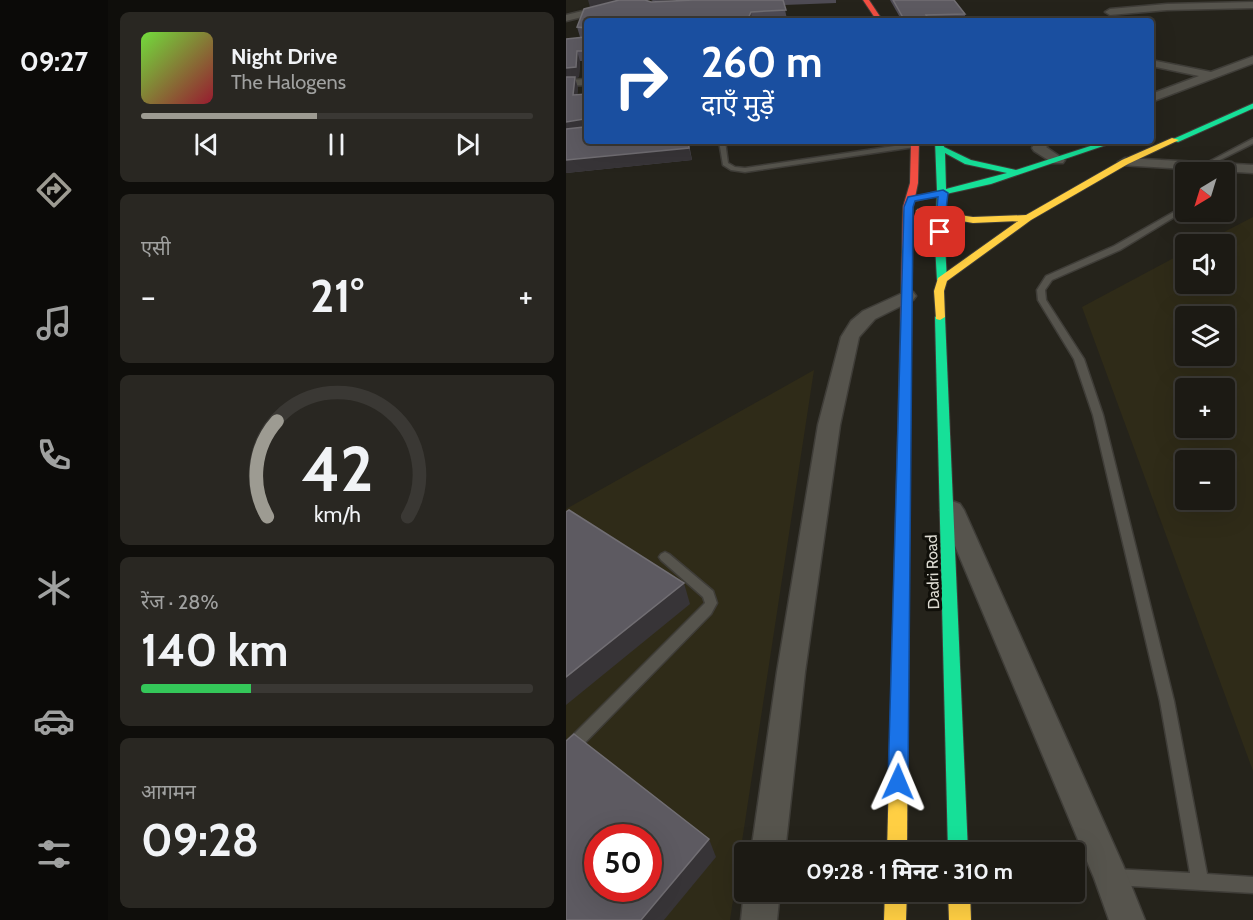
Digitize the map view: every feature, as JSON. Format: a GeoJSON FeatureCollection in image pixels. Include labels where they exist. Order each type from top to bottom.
{"type":"FeatureCollection","features":[{"type":"Feature","properties":{"kind":"main road"},"geometry":{"type":"LineString","coordinates":[[852,0],[863,18]]}},
{"type":"Feature","properties":{"kind":"main road"},"geometry":{"type":"LineString","coordinates":[[866,0],[878,18]]}},
{"type":"Feature","properties":{"kind":"main road"},"geometry":{"type":"LineString","coordinates":[[940,285],[1028,218],[1125,162],[1253,105]]}},
{"type":"Feature","properties":{"kind":"main road","name":"Dadri Road"},"geometry":{"type":"LineString","coordinates":[[897,842],[907,296],[910,203],[915,144]]}},
{"type":"Feature","properties":{"kind":"main road"},"geometry":{"type":"LineString","coordinates":[[940,144],[968,162],[1017,173]]}},
{"type":"Feature","properties":{"kind":"main road","name":"Dadri Road"},"geometry":{"type":"LineString","coordinates":[[940,144],[943,193],[938,264],[958,842]]}},
{"type":"Feature","properties":{"kind":"main road"},"geometry":{"type":"LineString","coordinates":[[910,203],[1017,173],[1105,144]]}},
{"type":"Feature","properties":{"kind":"main road"},"geometry":{"type":"LineString","coordinates":[[910,203],[940,217],[959,221],[987,222],[1028,218]]}},
{"type":"Feature","properties":{"kind":"main road"},"geometry":{"type":"LineString","coordinates":[[895,920],[896,902]]}},
{"type":"Feature","properties":{"kind":"main road"},"geometry":{"type":"LineString","coordinates":[[959,902],[960,920]]}},
{"type":"Feature","properties":{"kind":"street"},"geometry":{"type":"LineString","coordinates":[[1115,0],[1131,10]]}},
{"type":"Feature","properties":{"kind":"street"},"geometry":{"type":"LineString","coordinates":[[566,18],[619,5]]}},
{"type":"Feature","properties":{"kind":"street"},"geometry":{"type":"LineString","coordinates":[[1110,12],[1210,5],[1253,5]]}},
{"type":"Feature","properties":{"kind":"street"},"geometry":{"type":"LineString","coordinates":[[1154,97],[1253,59]]}},
{"type":"Feature","properties":{"kind":"street"},"geometry":{"type":"LineString","coordinates":[[1154,64],[1211,75]]}},
{"type":"Feature","properties":{"kind":"street"},"geometry":{"type":"LineString","coordinates":[[566,83],[584,81]]}},
{"type":"Feature","properties":{"kind":"street"},"geometry":{"type":"LineString","coordinates":[[1042,144],[1039,148],[1058,160]]}},
{"type":"Feature","properties":{"kind":"street"},"geometry":{"type":"LineString","coordinates":[[1125,162],[1175,166]]}},
{"type":"Feature","properties":{"kind":"street"},"geometry":{"type":"LineString","coordinates":[[1235,169],[1253,169]]}},
{"type":"Feature","properties":{"kind":"street"},"geometry":{"type":"LineString","coordinates":[[769,842],[791,672],[829,425],[850,337],[869,315],[907,296]]}},
{"type":"Feature","properties":{"kind":"street"},"geometry":{"type":"LineString","coordinates":[[946,495],[1111,877],[1127,920]]}},
{"type":"Feature","properties":{"kind":"street"},"geometry":{"type":"LineString","coordinates":[[759,920],[761,902]]}},
{"type":"Feature","properties":{"kind":"lane"},"geometry":{"type":"LineString","coordinates":[[1211,162],[1253,140]]}},
{"type":"Feature","properties":{"kind":"lane"},"geometry":{"type":"LineString","coordinates":[[722,144],[725,164],[733,169],[745,170],[909,144]]}},
{"type":"Feature","properties":{"kind":"lane"},"geometry":{"type":"LineString","coordinates":[[1175,214],[1117,248],[1049,278],[1041,290],[1042,300],[1079,359],[1098,415],[1167,701],[1200,882]]}},
{"type":"Feature","properties":{"kind":"lane"},"geometry":{"type":"LineString","coordinates":[[566,752],[707,610],[711,603],[710,596],[665,557]]}},
{"type":"Feature","properties":{"kind":"lane"},"geometry":{"type":"LineString","coordinates":[[1111,877],[1253,885]]}},
{"type":"Feature","properties":{"kind":"shaded area"},"geometry":{"type":"Polygon","coordinates":[[[1253,217],[1253,771],[1082,307],[1175,257],[1175,294],[1235,294],[1235,234],[1220,234],[1253,217]]]}},
{"type":"Feature","properties":{"kind":"shaded area"},"geometry":{"type":"Polygon","coordinates":[[[814,370],[742,842],[734,842],[734,894],[730,920],[566,920],[566,509],[814,370]]]}},
{"type":"Feature","properties":{"kind":"building"},"geometry":{"type":"Polygon","coordinates":[[[619,0],[651,2],[783,0],[786,10],[751,12],[748,18],[584,18],[584,28],[577,27],[584,9],[619,0]]]}},
{"type":"Feature","properties":{"kind":"building"},"geometry":{"type":"Polygon","coordinates":[[[893,0],[954,0],[965,14],[926,15],[928,18],[903,18],[893,0]]]}},
{"type":"Feature","properties":{"kind":"building"},"geometry":{"type":"Polygon","coordinates":[[[584,37],[584,51],[577,51],[576,67],[566,68],[566,39],[584,37]]]}},
{"type":"Feature","properties":{"kind":"building"},"geometry":{"type":"Polygon","coordinates":[[[566,77],[575,77],[573,95],[584,94],[584,119],[566,122],[566,77]]]}},
{"type":"Feature","properties":{"kind":"building"},"geometry":{"type":"Polygon","coordinates":[[[584,127],[584,144],[688,144],[689,148],[566,160],[566,129],[584,127]]]}},
{"type":"Feature","properties":{"kind":"building"},"geometry":{"type":"Polygon","coordinates":[[[569,510],[684,583],[566,677],[566,512],[569,510]]]}},
{"type":"Feature","properties":{"kind":"building"},"geometry":{"type":"Polygon","coordinates":[[[574,734],[709,839],[662,895],[662,824],[584,824],[584,902],[656,902],[641,920],[566,920],[566,741],[574,734]]]}},
{"type":"Feature","properties":{"kind":"traffic: fast"},"geometry":{"type":"LineString","coordinates":[[1175,140],[1254,105]]}},
{"type":"Feature","properties":{"kind":"traffic: fast"},"geometry":{"type":"LineString","coordinates":[[939,144],[942,176],[940,245],[942,280]]}},
{"type":"Feature","properties":{"kind":"traffic: fast"},"geometry":{"type":"LineString","coordinates":[[912,199],[988,182],[1105,144]]}},
{"type":"Feature","properties":{"kind":"traffic: fast"},"geometry":{"type":"LineString","coordinates":[[940,148],[968,162],[1013,172]]}},
{"type":"Feature","properties":{"kind":"traffic: fast"},"geometry":{"type":"LineString","coordinates":[[940,317],[958,842]]}},
{"type":"Feature","properties":{"kind":"traffic: slow"},"geometry":{"type":"LineString","coordinates":[[940,317],[939,291],[942,280],[1028,218],[1125,162],[1175,140]]}},
{"type":"Feature","properties":{"kind":"traffic: slow"},"geometry":{"type":"LineString","coordinates":[[921,211],[973,220],[1025,218]]}},
{"type":"Feature","properties":{"kind":"traffic: slow"},"geometry":{"type":"LineString","coordinates":[[897,842],[904,430]]}},
{"type":"Feature","properties":{"kind":"traffic: slow"},"geometry":{"type":"LineString","coordinates":[[895,920],[896,902]]}},
{"type":"Feature","properties":{"kind":"traffic: slow"},"geometry":{"type":"LineString","coordinates":[[959,902],[960,920]]}},
{"type":"Feature","properties":{"kind":"traffic: jam"},"geometry":{"type":"LineString","coordinates":[[866,0],[878,18]]}},
{"type":"Feature","properties":{"kind":"traffic: jam"},"geometry":{"type":"LineString","coordinates":[[904,430],[908,207],[914,183],[915,144]]}},
{"type":"Feature","properties":{"kind":"route"},"geometry":{"type":"LineString","coordinates":[[898,782],[908,207],[912,199],[943,193],[940,232]]}}]}
